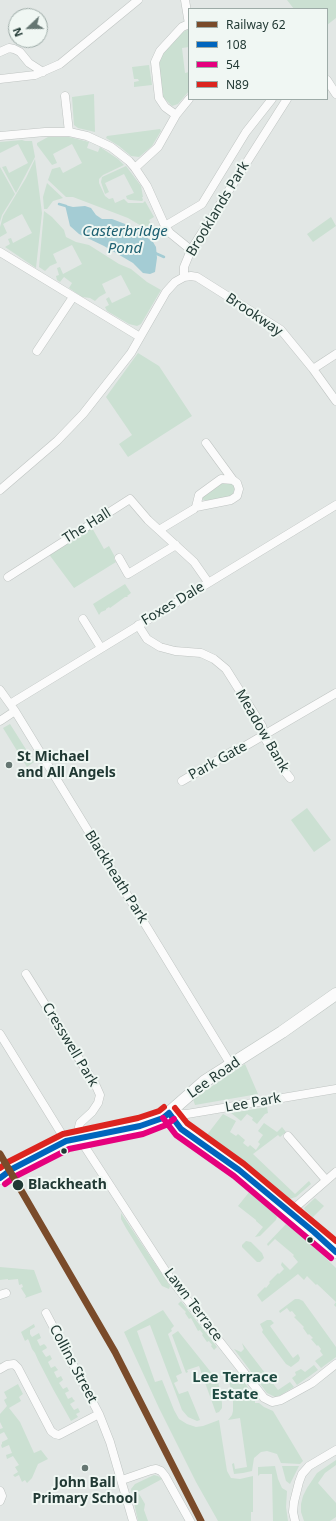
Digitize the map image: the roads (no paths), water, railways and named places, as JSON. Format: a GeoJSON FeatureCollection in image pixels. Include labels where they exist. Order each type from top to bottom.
{"type":"FeatureCollection","features":[{"type":"Feature","properties":{"kind":"main road","name":"Lee Road"},"geometry":{"type":"LineString","coordinates":[[2,1173],[66,1141],[140,1126],[162,1118],[205,1081],[282,1032],[336,994]]}},
{"type":"Feature","properties":{"kind":"main road"},"geometry":{"type":"LineString","coordinates":[[169,1113],[181,1129],[199,1143],[240,1170],[318,1235],[336,1252]]}},
{"type":"Feature","properties":{"kind":"street"},"geometry":{"type":"LineString","coordinates":[[0,80],[26,77],[43,72],[60,64],[138,0]]}},
{"type":"Feature","properties":{"kind":"street"},"geometry":{"type":"LineString","coordinates":[[185,0],[188,18]]}},
{"type":"Feature","properties":{"kind":"street"},"geometry":{"type":"LineString","coordinates":[[176,115],[161,103],[159,98],[155,62],[160,51],[182,27],[188,24]]}},
{"type":"Feature","properties":{"kind":"street"},"geometry":{"type":"LineString","coordinates":[[0,52],[9,48],[14,49],[20,52],[29,63],[43,72]]}},
{"type":"Feature","properties":{"kind":"street"},"geometry":{"type":"LineString","coordinates":[[328,82],[336,94]]}},
{"type":"Feature","properties":{"kind":"street"},"geometry":{"type":"LineString","coordinates":[[65,96],[68,132]]}},
{"type":"Feature","properties":{"kind":"street"},"geometry":{"type":"LineString","coordinates":[[135,168],[158,146],[176,115],[188,100]]}},
{"type":"Feature","properties":{"kind":"street"},"geometry":{"type":"LineString","coordinates":[[165,226],[202,204],[246,132],[271,100]]}},
{"type":"Feature","properties":{"kind":"street","name":"Brooklands Park"},"geometry":{"type":"LineString","coordinates":[[184,277],[184,267],[191,250],[286,100]]}},
{"type":"Feature","properties":{"kind":"street"},"geometry":{"type":"LineString","coordinates":[[0,136],[56,131],[87,136],[102,142],[119,153],[135,168],[147,186],[165,226],[170,233],[191,250]]}},
{"type":"Feature","properties":{"kind":"street"},"geometry":{"type":"LineString","coordinates":[[0,252],[140,337]]}},
{"type":"Feature","properties":{"kind":"street"},"geometry":{"type":"LineString","coordinates":[[0,490],[57,441],[83,414],[130,353],[166,292],[175,282],[184,277]]}},
{"type":"Feature","properties":{"kind":"street","name":"Brookway"},"geometry":{"type":"LineString","coordinates":[[184,277],[197,277],[281,330],[336,401]]}},
{"type":"Feature","properties":{"kind":"street"},"geometry":{"type":"LineString","coordinates":[[37,351],[73,297]]}},
{"type":"Feature","properties":{"kind":"street"},"geometry":{"type":"LineString","coordinates":[[313,370],[336,354]]}},
{"type":"Feature","properties":{"kind":"street"},"geometry":{"type":"LineString","coordinates":[[159,530],[196,507],[231,500],[237,496],[239,489],[237,483],[232,480],[206,442]]}},
{"type":"Feature","properties":{"kind":"street"},"geometry":{"type":"LineString","coordinates":[[196,507],[199,495],[209,486],[221,479],[232,480]]}},
{"type":"Feature","properties":{"kind":"street","name":"The Hall"},"geometry":{"type":"LineString","coordinates":[[8,577],[130,499],[159,530],[194,562],[208,582]]}},
{"type":"Feature","properties":{"kind":"street","name":"Foxes Dale"},"geometry":{"type":"LineString","coordinates":[[10,704],[336,505]]}},
{"type":"Feature","properties":{"kind":"street"},"geometry":{"type":"LineString","coordinates":[[119,558],[128,574],[176,545]]}},
{"type":"Feature","properties":{"kind":"street"},"geometry":{"type":"LineString","coordinates":[[83,619],[101,648]]}},
{"type":"Feature","properties":{"kind":"street","name":"Meadow Bank"},"geometry":{"type":"LineString","coordinates":[[138,625],[147,639],[160,647],[175,651],[200,653],[214,659],[226,669],[262,726],[266,740],[290,778]]}},
{"type":"Feature","properties":{"kind":"street","name":"Blackheath Park"},"geometry":{"type":"LineString","coordinates":[[0,690],[15,711],[231,1065]]}},
{"type":"Feature","properties":{"kind":"street","name":"Park Gate"},"geometry":{"type":"LineString","coordinates":[[182,782],[233,751],[240,749],[336,693]]}},
{"type":"Feature","properties":{"kind":"street"},"geometry":{"type":"LineString","coordinates":[[0,720],[15,711]]}},
{"type":"Feature","properties":{"kind":"street","name":"Cresswell Park"},"geometry":{"type":"LineString","coordinates":[[26,974],[96,1086],[100,1095],[98,1103],[92,1112],[80,1124],[79,1127],[82,1138]]}},
{"type":"Feature","properties":{"kind":"street"},"geometry":{"type":"LineString","coordinates":[[0,1034],[66,1141]]}},
{"type":"Feature","properties":{"kind":"street","name":"Lee Park"},"geometry":{"type":"LineString","coordinates":[[169,1113],[190,1114],[336,1089]]}},
{"type":"Feature","properties":{"kind":"street"},"geometry":{"type":"LineString","coordinates":[[288,1136],[326,1180]]}},
{"type":"Feature","properties":{"kind":"street","name":"Lawn Terrace"},"geometry":{"type":"LineString","coordinates":[[82,1138],[85,1147],[170,1278],[268,1401],[277,1402],[298,1391],[336,1364]]}},
{"type":"Feature","properties":{"kind":"street"},"geometry":{"type":"LineString","coordinates":[[290,1212],[336,1172]]}},
{"type":"Feature","properties":{"kind":"street","name":"Collins Street"},"geometry":{"type":"LineString","coordinates":[[46,1313],[99,1414],[110,1442],[133,1521]]}},
{"type":"Feature","properties":{"kind":"street"},"geometry":{"type":"LineString","coordinates":[[0,1369],[14,1364],[18,1368],[51,1431],[55,1434],[59,1435],[99,1414]]}},
{"type":"Feature","properties":{"kind":"street"},"geometry":{"type":"LineString","coordinates":[[295,1521],[293,1512],[294,1502],[296,1490],[302,1474],[309,1466],[336,1450]]}},
{"type":"Feature","properties":{"kind":"street"},"geometry":{"type":"LineString","coordinates":[[122,1480],[150,1470],[156,1469],[161,1471],[190,1521]]}},
{"type":"Feature","properties":{"kind":"street"},"geometry":{"type":"LineString","coordinates":[[0,1491],[2,1496],[0,1501]]}},
{"type":"Feature","properties":{"kind":"water","name":"Casterbridge Pond"},"geometry":{"type":"Polygon","coordinates":[[[65,205],[73,207],[85,206],[91,208],[96,215],[102,219],[112,219],[133,227],[153,242],[156,247],[157,258],[155,272],[150,274],[143,273],[133,263],[104,246],[79,234],[70,226],[65,205]]]}},
{"type":"Feature","properties":{"kind":"waterway"},"geometry":{"type":"LineString","coordinates":[[59,204],[66,206]]}},
{"type":"Feature","properties":{"kind":"waterway"},"geometry":{"type":"LineString","coordinates":[[155,253],[164,257]]}},
{"type":"Feature","properties":{"kind":"rail line","name":"62"},"geometry":{"type":"LineString","coordinates":[[0,1154],[115,1352],[201,1521]]}},
{"type":"Feature","properties":{"kind":"place","name":"St Michael and All Angels"},"geometry":{"type":"Point","coordinates":[9,765]}},
{"type":"Feature","properties":{"kind":"place","name":"Blackheath"},"geometry":{"type":"Point","coordinates":[18,1185]}},
{"type":"Feature","properties":{"kind":"place","name":"John Ball Primary School"},"geometry":{"type":"Point","coordinates":[85,1468]}},
{"type":"Feature","properties":{"kind":"district","name":"Lee Terrace Estate"},"geometry":{"type":"Point","coordinates":[235,1386]}}]}
